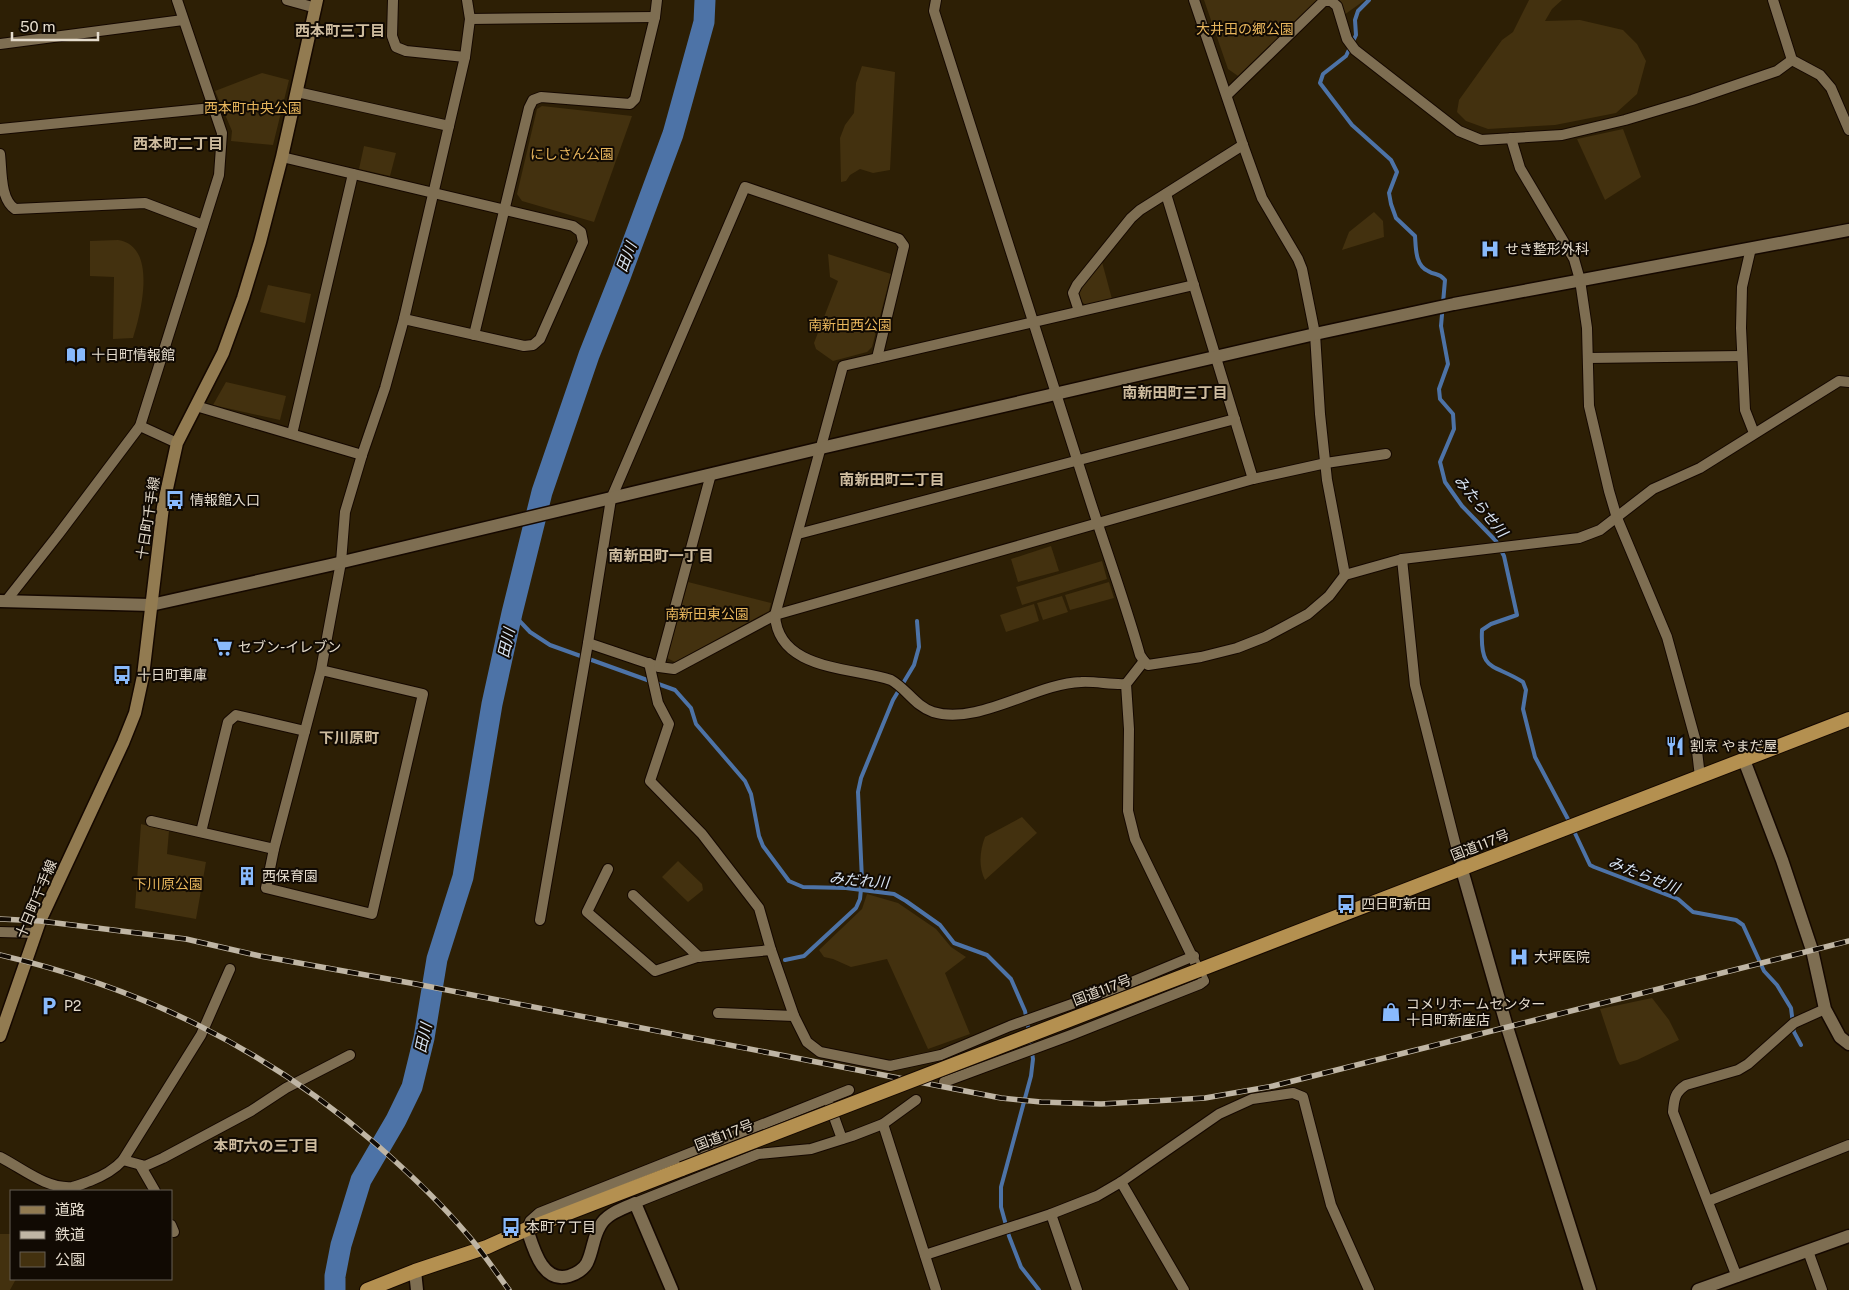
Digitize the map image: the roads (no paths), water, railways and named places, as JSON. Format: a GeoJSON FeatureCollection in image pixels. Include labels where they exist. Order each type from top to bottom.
{"type":"FeatureCollection","features":[{"type":"Feature","properties":{"kind":"highway","name":"国道117号"},"geometry":{"type":"LineString","coordinates":[[367,1290],[415,1271],[487,1248],[527,1229],[1462,870],[1849,719]]}},
{"type":"Feature","properties":{"kind":"main road","name":"十日町千手線"},"geometry":{"type":"LineString","coordinates":[[0,1036],[36,933],[135,713],[143,676],[163,507],[177,443],[223,353],[243,298],[282,157],[316,4]]}},
{"type":"Feature","properties":{"kind":"street"},"geometry":{"type":"LineString","coordinates":[[3,601],[58,535],[140,426],[219,175],[222,134],[177,0]]}},
{"type":"Feature","properties":{"kind":"street"},"geometry":{"type":"LineString","coordinates":[[288,0],[316,4]]}},
{"type":"Feature","properties":{"kind":"street"},"geometry":{"type":"LineString","coordinates":[[393,0],[392,36],[396,47],[406,51],[465,57]]}},
{"type":"Feature","properties":{"kind":"street"},"geometry":{"type":"LineString","coordinates":[[321,670],[422,694],[372,914],[266,888],[274,849],[321,670],[341,562],[345,512],[362,454],[385,388],[404,319],[465,57],[470,19],[467,0]]}},
{"type":"Feature","properties":{"kind":"street"},"geometry":{"type":"LineString","coordinates":[[474,335],[528,108],[533,100],[541,97],[630,104],[635,99],[655,16],[656,0]]}},
{"type":"Feature","properties":{"kind":"street"},"geometry":{"type":"LineString","coordinates":[[936,0],[934,11],[1098,525],[1144,661],[1148,665],[1201,657],[1237,648],[1265,637],[1308,614],[1329,596],[1345,575],[1402,559],[1579,538],[1600,530],[1653,489],[1700,468],[1839,381],[1849,382]]}},
{"type":"Feature","properties":{"kind":"street"},"geometry":{"type":"LineString","coordinates":[[1194,0],[1242,145],[1262,198],[1302,269],[1315,334],[1320,414],[1326,463],[1345,575]]}},
{"type":"Feature","properties":{"kind":"street"},"geometry":{"type":"LineString","coordinates":[[1773,0],[1792,60],[1820,75],[1831,88],[1849,130]]}},
{"type":"Feature","properties":{"kind":"street"},"geometry":{"type":"LineString","coordinates":[[1227,95],[1324,1],[1330,1],[1336,6],[1347,39],[1355,50],[1459,131],[1481,140],[1562,135],[1625,120],[1777,71],[1792,60]]}},
{"type":"Feature","properties":{"kind":"street"},"geometry":{"type":"LineString","coordinates":[[470,19],[655,16]]}},
{"type":"Feature","properties":{"kind":"street"},"geometry":{"type":"LineString","coordinates":[[0,44],[183,20]]}},
{"type":"Feature","properties":{"kind":"street"},"geometry":{"type":"LineString","coordinates":[[297,92],[449,126]]}},
{"type":"Feature","properties":{"kind":"street"},"geometry":{"type":"LineString","coordinates":[[0,129],[212,108]]}},
{"type":"Feature","properties":{"kind":"street"},"geometry":{"type":"LineString","coordinates":[[1511,138],[1520,168],[1574,259],[1580,280],[1587,328],[1587,388],[1589,406],[1608,491],[1617,518],[1667,637],[1696,742],[1700,777]]}},
{"type":"Feature","properties":{"kind":"street"},"geometry":{"type":"LineString","coordinates":[[1078,311],[1073,293],[1077,285],[1131,218],[1242,145]]}},
{"type":"Feature","properties":{"kind":"street"},"geometry":{"type":"LineString","coordinates":[[0,154],[4,198],[8,205],[15,209],[145,203],[203,225]]}},
{"type":"Feature","properties":{"kind":"street"},"geometry":{"type":"LineString","coordinates":[[282,157],[573,226],[581,232],[583,242],[540,340],[533,345],[524,346],[404,319]]}},
{"type":"Feature","properties":{"kind":"street"},"geometry":{"type":"LineString","coordinates":[[292,434],[353,174]]}},
{"type":"Feature","properties":{"kind":"street"},"geometry":{"type":"LineString","coordinates":[[540,920],[611,499],[744,187],[899,239],[904,246],[877,358]]}},
{"type":"Feature","properties":{"kind":"street"},"geometry":{"type":"LineString","coordinates":[[1166,194],[1253,479]]}},
{"type":"Feature","properties":{"kind":"street"},"geometry":{"type":"LineString","coordinates":[[3,601],[152,605],[1315,334],[1454,304],[1849,230]]}},
{"type":"Feature","properties":{"kind":"street"},"geometry":{"type":"LineString","coordinates":[[1751,248],[1742,288],[1742,356],[1745,410],[1754,433]]}},
{"type":"Feature","properties":{"kind":"street"},"geometry":{"type":"LineString","coordinates":[[1126,684],[1080,682],[1056,687],[975,712],[953,714],[934,712],[924,709],[900,685],[891,680],[805,659],[783,641],[776,626],[776,615],[843,366],[1194,285]]}},
{"type":"Feature","properties":{"kind":"street"},"geometry":{"type":"LineString","coordinates":[[1588,358],[1742,356]]}},
{"type":"Feature","properties":{"kind":"street"},"geometry":{"type":"LineString","coordinates":[[196,406],[362,454]]}},
{"type":"Feature","properties":{"kind":"street"},"geometry":{"type":"LineString","coordinates":[[798,534],[1235,420]]}},
{"type":"Feature","properties":{"kind":"street"},"geometry":{"type":"LineString","coordinates":[[140,426],[177,443]]}},
{"type":"Feature","properties":{"kind":"street"},"geometry":{"type":"LineString","coordinates":[[588,643],[653,668],[674,669],[776,615],[1098,525],[1253,479],[1326,463],[1386,454]]}},
{"type":"Feature","properties":{"kind":"street"},"geometry":{"type":"LineString","coordinates":[[711,474],[653,668],[658,703],[668,724],[650,781],[702,834],[759,908],[771,950],[794,1016],[807,1042],[820,1052],[890,1066],[941,1055],[1010,1026],[1117,988],[1194,956]]}},
{"type":"Feature","properties":{"kind":"street"},"geometry":{"type":"LineString","coordinates":[[1402,559],[1415,685],[1462,870],[1507,1027],[1590,1290]]}},
{"type":"Feature","properties":{"kind":"street"},"geometry":{"type":"LineString","coordinates":[[944,1082],[1200,984],[1204,980],[1136,839],[1128,811],[1129,729],[1126,684],[1144,661]]}},
{"type":"Feature","properties":{"kind":"street"},"geometry":{"type":"LineString","coordinates":[[201,832],[228,722],[231,718],[236,716],[305,731]]}},
{"type":"Feature","properties":{"kind":"street"},"geometry":{"type":"LineString","coordinates":[[1744,760],[1782,860],[1812,950],[1825,1009],[1840,1037],[1849,1044]]}},
{"type":"Feature","properties":{"kind":"street"},"geometry":{"type":"LineString","coordinates":[[151,821],[274,849]]}},
{"type":"Feature","properties":{"kind":"street"},"geometry":{"type":"LineString","coordinates":[[608,868],[587,912],[655,971],[698,957],[771,950]]}},
{"type":"Feature","properties":{"kind":"street"},"geometry":{"type":"LineString","coordinates":[[633,894],[698,957]]}},
{"type":"Feature","properties":{"kind":"street"},"geometry":{"type":"LineString","coordinates":[[0,932],[36,933]]}},
{"type":"Feature","properties":{"kind":"street"},"geometry":{"type":"LineString","coordinates":[[0,1157],[30,1174],[65,1186],[74,1186],[93,1180],[114,1170],[123,1160],[201,1035],[230,969]]}},
{"type":"Feature","properties":{"kind":"street"},"geometry":{"type":"LineString","coordinates":[[1737,1276],[1673,1112],[1674,1098],[1679,1090],[1686,1085],[1738,1070],[1748,1064],[1794,1023],[1825,1009]]}},
{"type":"Feature","properties":{"kind":"street"},"geometry":{"type":"LineString","coordinates":[[718,1013],[794,1016]]}},
{"type":"Feature","properties":{"kind":"street"},"geometry":{"type":"LineString","coordinates":[[991,1034],[1003,1060]]}},
{"type":"Feature","properties":{"kind":"street"},"geometry":{"type":"LineString","coordinates":[[123,1160],[145,1166],[251,1111],[286,1088],[350,1055]]}},
{"type":"Feature","properties":{"kind":"street"},"geometry":{"type":"LineString","coordinates":[[849,1090],[539,1213],[530,1221],[527,1229],[544,1269],[553,1275],[566,1277],[576,1273],[587,1264],[600,1225],[609,1215],[635,1203],[758,1154],[810,1149],[883,1124],[916,1100]]}},
{"type":"Feature","properties":{"kind":"street"},"geometry":{"type":"LineString","coordinates":[[925,1255],[1051,1214],[1097,1196],[1121,1182],[1219,1114],[1252,1099],[1293,1093],[1303,1098],[1332,1205],[1368,1290]]}},
{"type":"Feature","properties":{"kind":"street"},"geometry":{"type":"LineString","coordinates":[[827,1098],[842,1139]]}},
{"type":"Feature","properties":{"kind":"street"},"geometry":{"type":"LineString","coordinates":[[883,1124],[936,1290]]}},
{"type":"Feature","properties":{"kind":"street"},"geometry":{"type":"LineString","coordinates":[[1708,1201],[1849,1145]]}},
{"type":"Feature","properties":{"kind":"street"},"geometry":{"type":"LineString","coordinates":[[140,1165],[154,1190]]}},
{"type":"Feature","properties":{"kind":"street"},"geometry":{"type":"LineString","coordinates":[[1121,1182],[1182,1289]]}},
{"type":"Feature","properties":{"kind":"street"},"geometry":{"type":"LineString","coordinates":[[635,1203],[672,1290]]}},
{"type":"Feature","properties":{"kind":"street"},"geometry":{"type":"LineString","coordinates":[[1051,1214],[1077,1290]]}},
{"type":"Feature","properties":{"kind":"street"},"geometry":{"type":"LineString","coordinates":[[1698,1290],[1849,1236]]}},
{"type":"Feature","properties":{"kind":"street"},"geometry":{"type":"LineString","coordinates":[[1808,1251],[1822,1290]]}},
{"type":"Feature","properties":{"kind":"street"},"geometry":{"type":"LineString","coordinates":[[415,1271],[416,1290]]}},
{"type":"Feature","properties":{"kind":"waterway","name":"田川"},"geometry":{"type":"LineString","coordinates":[[335,1290],[335,1276],[341,1245],[361,1180],[396,1120],[412,1087],[424,1038],[437,959],[463,877],[492,704],[542,492],[589,355],[673,134],[704,22],[705,0]]}},
{"type":"Feature","properties":{"kind":"waterway","name":"みたらせ川"},"geometry":{"type":"LineString","coordinates":[[1369,0],[1358,11],[1355,20],[1356,35],[1346,56],[1323,74],[1320,83],[1352,125],[1391,160],[1397,172],[1389,193],[1396,218],[1415,236],[1417,256],[1421,265],[1445,280],[1441,326],[1448,364],[1439,389],[1440,399],[1453,414],[1454,429],[1440,462],[1445,482],[1462,506],[1496,541],[1504,556],[1517,615],[1491,624],[1482,630],[1483,654],[1490,665],[1523,682],[1526,690],[1523,709],[1535,757],[1570,823]]}},
{"type":"Feature","properties":{"kind":"waterway","name":"みだれ川"},"geometry":{"type":"LineString","coordinates":[[512,613],[530,632],[550,645],[675,690],[691,708],[696,724],[745,781],[751,794],[759,836],[763,846],[789,881],[803,887],[846,888],[894,894],[906,901],[940,925],[954,943],[987,955],[1011,979],[1025,1011],[1029,1032]]}},
{"type":"Feature","properties":{"kind":"waterway"},"geometry":{"type":"LineString","coordinates":[[785,960],[804,956],[856,908],[860,899],[862,880],[858,792],[861,778],[893,700],[914,665],[919,647],[917,621]]}},
{"type":"Feature","properties":{"kind":"waterway","name":"みたらせ川"},"geometry":{"type":"LineString","coordinates":[[1573,829],[1590,865],[1678,899],[1693,912],[1736,920],[1743,925],[1764,971],[1777,985],[1791,1008],[1794,1032],[1801,1045]]}},
{"type":"Feature","properties":{"kind":"waterway","name":"みだれ川"},"geometry":{"type":"LineString","coordinates":[[1030,1039],[1033,1059],[1031,1076],[1001,1187],[1001,1207],[1009,1236],[1021,1267],[1039,1290]]}},
{"type":"Feature","properties":{"kind":"railway"},"geometry":{"type":"LineString","coordinates":[[0,919],[40,921],[186,939],[260,956],[416,984],[1001,1098],[1041,1102],[1101,1104],[1205,1098],[1273,1086],[1849,941]]}},
{"type":"Feature","properties":{"kind":"railway"},"geometry":{"type":"LineString","coordinates":[[0,955],[104,985],[153,1004],[200,1026],[246,1051],[291,1079],[334,1110],[377,1145],[423,1187],[472,1240],[509,1290]]}},
{"type":"Feature","properties":{"kind":"place","name":"せき整形外科"},"geometry":{"type":"Point","coordinates":[1490,249]}},
{"type":"Feature","properties":{"kind":"place","name":"十日町情報館"},"geometry":{"type":"Point","coordinates":[76,355]}},
{"type":"Feature","properties":{"kind":"place","name":"情報館入口"},"geometry":{"type":"Point","coordinates":[175,500]}},
{"type":"Feature","properties":{"kind":"place","name":"セブン-イレブン"},"geometry":{"type":"Point","coordinates":[223,647]}},
{"type":"Feature","properties":{"kind":"place","name":"十日町車庫"},"geometry":{"type":"Point","coordinates":[122,675]}},
{"type":"Feature","properties":{"kind":"place","name":"割烹 やまだ屋"},"geometry":{"type":"Point","coordinates":[1675,746]}},
{"type":"Feature","properties":{"kind":"place","name":"西保育園"},"geometry":{"type":"Point","coordinates":[247,876]}},
{"type":"Feature","properties":{"kind":"place","name":"四日町新田"},"geometry":{"type":"Point","coordinates":[1346,904]}},
{"type":"Feature","properties":{"kind":"place","name":"大坪医院"},"geometry":{"type":"Point","coordinates":[1519,957]}},
{"type":"Feature","properties":{"kind":"place","name":"P2"},"geometry":{"type":"Point","coordinates":[49,1006]}},
{"type":"Feature","properties":{"kind":"place","name":"コメリホームセンター 十日町新座店"},"geometry":{"type":"Point","coordinates":[1391,1012]}},
{"type":"Feature","properties":{"kind":"place","name":"本町７丁目"},"geometry":{"type":"Point","coordinates":[511,1227]}},
{"type":"Feature","properties":{"kind":"district","name":"西本町三丁目"},"geometry":{"type":"Point","coordinates":[340,30]}},
{"type":"Feature","properties":{"kind":"district","name":"西本町二丁目"},"geometry":{"type":"Point","coordinates":[178,143]}},
{"type":"Feature","properties":{"kind":"district","name":"南新田町三丁目"},"geometry":{"type":"Point","coordinates":[1175,392]}},
{"type":"Feature","properties":{"kind":"district","name":"南新田町二丁目"},"geometry":{"type":"Point","coordinates":[892,479]}},
{"type":"Feature","properties":{"kind":"district","name":"南新田町一丁目"},"geometry":{"type":"Point","coordinates":[661,555]}},
{"type":"Feature","properties":{"kind":"district","name":"下川原町"},"geometry":{"type":"Point","coordinates":[349,737]}},
{"type":"Feature","properties":{"kind":"district","name":"本町六の三丁目"},"geometry":{"type":"Point","coordinates":[266,1145]}},
{"type":"Feature","properties":{"kind":"park label","name":"大井田の郷公園"},"geometry":{"type":"Point","coordinates":[1245,29]}},
{"type":"Feature","properties":{"kind":"park label","name":"西本町中央公園"},"geometry":{"type":"Point","coordinates":[253,108]}},
{"type":"Feature","properties":{"kind":"park label","name":"にしさん公園"},"geometry":{"type":"Point","coordinates":[572,154]}},
{"type":"Feature","properties":{"kind":"park label","name":"南新田西公園"},"geometry":{"type":"Point","coordinates":[850,325]}},
{"type":"Feature","properties":{"kind":"park label","name":"南新田東公園"},"geometry":{"type":"Point","coordinates":[707,614]}},
{"type":"Feature","properties":{"kind":"park label","name":"下川原公園"},"geometry":{"type":"Point","coordinates":[168,884]}}]}
